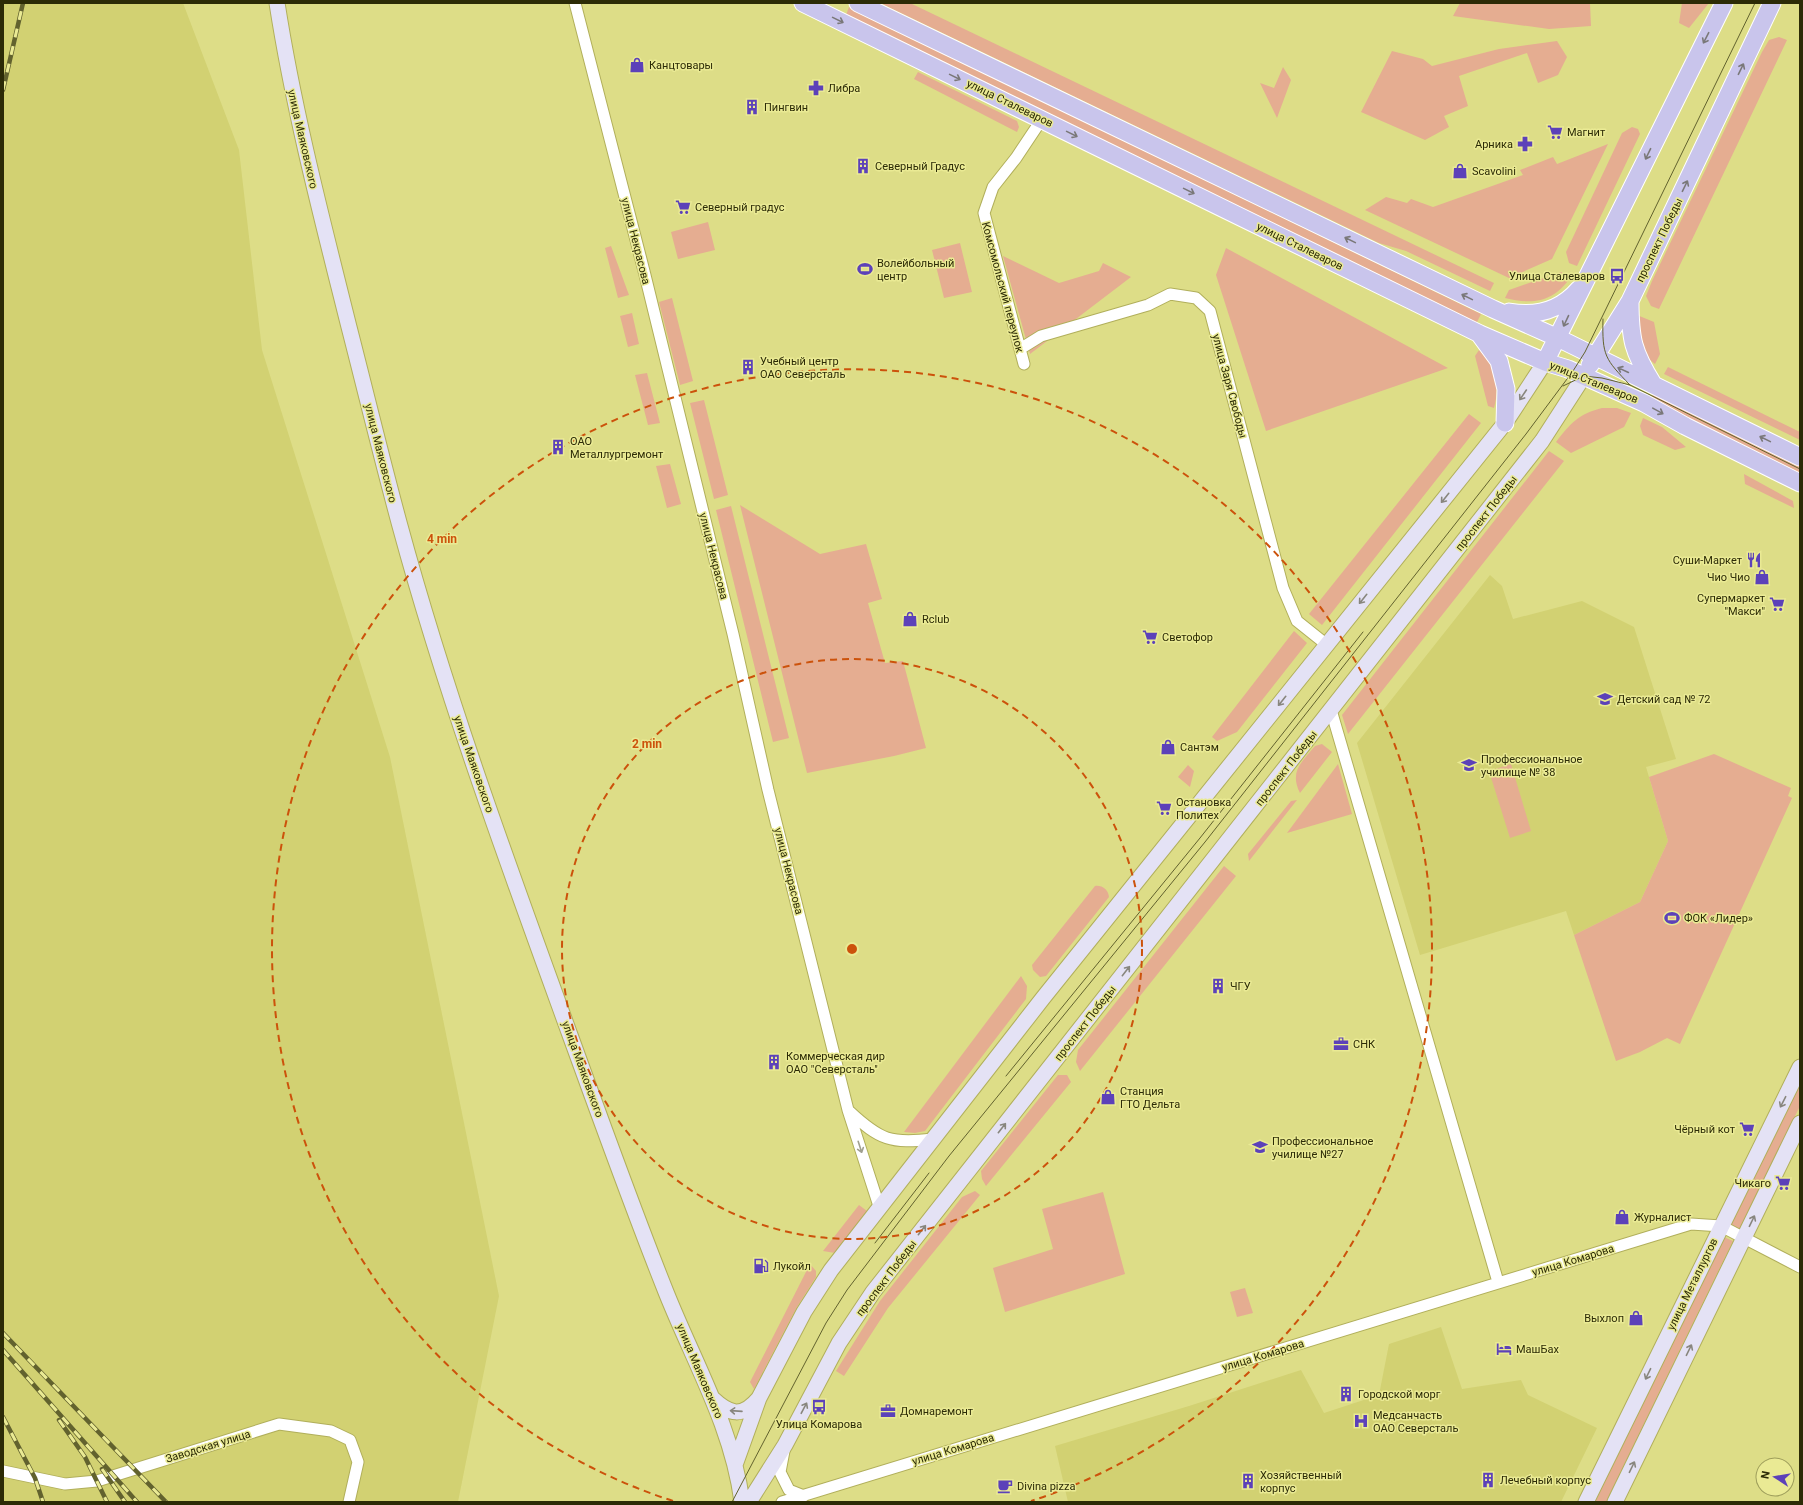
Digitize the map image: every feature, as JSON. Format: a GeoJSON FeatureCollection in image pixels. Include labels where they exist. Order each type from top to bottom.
{"type":"FeatureCollection","features":[{"type":"Feature","properties":{"kind":"main road","name":"улица Маяковского"},"geometry":{"type":"LineString","coordinates":[[277,3],[286,65],[315,194],[400,528],[457,715],[520,898],[665,1292],[723,1424],[735,1465],[742,1502]]}},
{"type":"Feature","properties":{"kind":"main road","name":"улица Сталеваров"},"geometry":{"type":"LineString","coordinates":[[803,3],[1480,334],[1545,362],[1584,376],[1644,403],[1685,426],[1800,483]]}},
{"type":"Feature","properties":{"kind":"main road","name":"улица Сталеваров"},"geometry":{"type":"LineString","coordinates":[[858,3],[1493,309],[1558,338],[1800,457]]}},
{"type":"Feature","properties":{"kind":"main road"},"geometry":{"type":"LineString","coordinates":[[735,1465],[759,1398],[804,1312],[831,1270],[932,1139],[1505,423],[1545,362],[1558,338],[1724,3]]}},
{"type":"Feature","properties":{"kind":"main road","name":"проспект Победы"},"geometry":{"type":"LineString","coordinates":[[749,1502],[785,1445],[839,1343],[873,1292],[1542,442],[1584,376],[1594,356],[1630,301],[1772,3]]}},
{"type":"Feature","properties":{"kind":"main road"},"geometry":{"type":"LineString","coordinates":[[1493,309],[1523,314],[1547,312],[1572,297],[1586,279]]}},
{"type":"Feature","properties":{"kind":"main road"},"geometry":{"type":"LineString","coordinates":[[1630,301],[1630,334],[1639,361],[1653,384]]}},
{"type":"Feature","properties":{"kind":"main road"},"geometry":{"type":"LineString","coordinates":[[1480,334],[1499,361],[1506,390],[1505,423]]}},
{"type":"Feature","properties":{"kind":"main road","name":"улица Металлургов"},"geometry":{"type":"LineString","coordinates":[[1586,1502],[1800,1067]]}},
{"type":"Feature","properties":{"kind":"main road"},"geometry":{"type":"LineString","coordinates":[[1615,1502],[1800,1123]]}},
{"type":"Feature","properties":{"kind":"main road"},"geometry":{"type":"LineString","coordinates":[[711,1397],[722,1407],[731,1411],[742,1412],[750,1408],[759,1398]]}},
{"type":"Feature","properties":{"kind":"street","name":"улица Некрасова"},"geometry":{"type":"LineString","coordinates":[[575,3],[645,275],[733,634],[768,790],[848,1110],[880,1206]]}},
{"type":"Feature","properties":{"kind":"street","name":"Комсомольский переулок"},"geometry":{"type":"LineString","coordinates":[[1024,364],[984,213],[993,187],[1016,158],[1042,119]]}},
{"type":"Feature","properties":{"kind":"street","name":"улица Заря Свободы"},"geometry":{"type":"LineString","coordinates":[[1020,349],[1041,336],[1148,305],[1170,294],[1196,298],[1210,311],[1283,588],[1297,622],[1326,645]]}},
{"type":"Feature","properties":{"kind":"street"},"geometry":{"type":"LineString","coordinates":[[1331,710],[1498,1282]]}},
{"type":"Feature","properties":{"kind":"street"},"geometry":{"type":"LineString","coordinates":[[848,1110],[869,1130],[891,1140],[910,1142],[932,1139]]}},
{"type":"Feature","properties":{"kind":"street","name":"улица Комарова"},"geometry":{"type":"LineString","coordinates":[[782,1502],[1691,1224],[1721,1226],[1743,1239],[1800,1267]]}},
{"type":"Feature","properties":{"kind":"street","name":"Заводская улица"},"geometry":{"type":"LineString","coordinates":[[3,1471],[65,1484],[97,1481],[279,1424],[331,1431],[350,1440],[358,1462],[349,1502]]}},
{"type":"Feature","properties":{"kind":"street"},"geometry":{"type":"LineString","coordinates":[[785,1445],[780,1472],[789,1490],[804,1496]]}},
{"type":"Feature","properties":{"kind":"shaded area"},"geometry":{"type":"Polygon","coordinates":[[[3,3],[183,3],[239,150],[262,350],[390,757],[499,1296],[458,1502],[3,1502],[3,3]]]}},
{"type":"Feature","properties":{"kind":"shaded area"},"geometry":{"type":"Polygon","coordinates":[[[880,3],[910,3],[1494,283],[1490,291],[1406,251],[1379,243],[880,3]]]}},
{"type":"Feature","properties":{"kind":"shaded area"},"geometry":{"type":"Polygon","coordinates":[[[1460,3],[1590,3],[1591,26],[1549,29],[1453,16],[1460,3]]]}},
{"type":"Feature","properties":{"kind":"shaded area"},"geometry":{"type":"Polygon","coordinates":[[[1682,3],[1709,3],[1689,28],[1679,23],[1682,3]]]}},
{"type":"Feature","properties":{"kind":"shaded area"},"geometry":{"type":"Polygon","coordinates":[[[849,7],[1481,314],[1476,324],[846,15],[849,7]]]}},
{"type":"Feature","properties":{"kind":"shaded area"},"geometry":{"type":"Polygon","coordinates":[[[1779,37],[1787,40],[1659,309],[1651,306],[1646,296],[1652,281],[1762,52],[1769,40],[1779,37]]]}},
{"type":"Feature","properties":{"kind":"shaded area"},"geometry":{"type":"Polygon","coordinates":[[[1557,41],[1567,57],[1558,75],[1538,83],[1527,53],[1459,76],[1468,106],[1444,116],[1449,127],[1425,140],[1361,112],[1392,51],[1423,59],[1432,66],[1499,49],[1557,41]]]}},
{"type":"Feature","properties":{"kind":"shaded area"},"geometry":{"type":"Polygon","coordinates":[[[1283,67],[1291,80],[1277,118],[1260,83],[1274,88],[1283,67]]]}},
{"type":"Feature","properties":{"kind":"shaded area"},"geometry":{"type":"Polygon","coordinates":[[[918,72],[1017,121],[1019,127],[1017,132],[914,79],[918,72]]]}},
{"type":"Feature","properties":{"kind":"shaded area"},"geometry":{"type":"Polygon","coordinates":[[[1632,127],[1638,129],[1640,134],[1577,266],[1569,263],[1566,252],[1622,133],[1632,127]]]}},
{"type":"Feature","properties":{"kind":"shaded area"},"geometry":{"type":"Polygon","coordinates":[[[1608,144],[1552,259],[1509,278],[1365,210],[1386,197],[1407,203],[1411,199],[1433,207],[1523,175],[1520,170],[1553,157],[1557,164],[1608,144]]]}},
{"type":"Feature","properties":{"kind":"shaded area"},"geometry":{"type":"Polygon","coordinates":[[[708,222],[715,250],[678,259],[671,232],[708,222]]]}},
{"type":"Feature","properties":{"kind":"shaded area"},"geometry":{"type":"Polygon","coordinates":[[[960,243],[972,292],[944,298],[932,250],[960,243]]]}},
{"type":"Feature","properties":{"kind":"shaded area"},"geometry":{"type":"Polygon","coordinates":[[[611,246],[629,295],[618,298],[605,248],[611,246]]]}},
{"type":"Feature","properties":{"kind":"shaded area"},"geometry":{"type":"Polygon","coordinates":[[[1226,248],[1448,368],[1266,431],[1216,275],[1226,248]]]}},
{"type":"Feature","properties":{"kind":"shaded area"},"geometry":{"type":"Polygon","coordinates":[[[1003,256],[1059,283],[1099,271],[1103,263],[1131,277],[1030,354],[1003,256]]]}},
{"type":"Feature","properties":{"kind":"shaded area"},"geometry":{"type":"Polygon","coordinates":[[[1561,272],[1571,277],[1557,292],[1542,300],[1525,301],[1505,298],[1509,290],[1561,272]]]}},
{"type":"Feature","properties":{"kind":"shaded area"},"geometry":{"type":"Polygon","coordinates":[[[672,298],[693,381],[680,385],[659,302],[672,298]]]}},
{"type":"Feature","properties":{"kind":"shaded area"},"geometry":{"type":"Polygon","coordinates":[[[632,313],[639,344],[628,347],[620,316],[632,313]]]}},
{"type":"Feature","properties":{"kind":"shaded area"},"geometry":{"type":"Polygon","coordinates":[[[1637,315],[1654,322],[1660,354],[1655,364],[1649,359],[1641,348],[1637,315]]]}},
{"type":"Feature","properties":{"kind":"shaded area"},"geometry":{"type":"Polygon","coordinates":[[[1479,350],[1489,360],[1495,372],[1497,391],[1494,408],[1488,406],[1475,356],[1479,350]]]}},
{"type":"Feature","properties":{"kind":"shaded area"},"geometry":{"type":"Polygon","coordinates":[[[1668,367],[1800,432],[1800,440],[1664,374],[1668,367]]]}},
{"type":"Feature","properties":{"kind":"shaded area"},"geometry":{"type":"Polygon","coordinates":[[[647,373],[660,423],[648,425],[635,375],[647,373]]]}},
{"type":"Feature","properties":{"kind":"shaded area"},"geometry":{"type":"Polygon","coordinates":[[[1654,393],[1800,465],[1800,474],[1650,400],[1654,393]]]}},
{"type":"Feature","properties":{"kind":"shaded area"},"geometry":{"type":"Polygon","coordinates":[[[704,400],[728,495],[714,499],[690,403],[704,400]]]}},
{"type":"Feature","properties":{"kind":"shaded area"},"geometry":{"type":"Polygon","coordinates":[[[1602,408],[1617,408],[1631,413],[1624,427],[1571,453],[1556,442],[1581,416],[1602,408]]]}},
{"type":"Feature","properties":{"kind":"shaded area"},"geometry":{"type":"Polygon","coordinates":[[[1469,414],[1481,423],[1322,625],[1309,614],[1469,414]]]}},
{"type":"Feature","properties":{"kind":"shaded area"},"geometry":{"type":"Polygon","coordinates":[[[1643,418],[1662,427],[1686,447],[1675,450],[1643,435],[1640,426],[1643,418]]]}},
{"type":"Feature","properties":{"kind":"shaded area"},"geometry":{"type":"Polygon","coordinates":[[[1549,451],[1564,461],[1348,734],[1342,715],[1549,451]]]}},
{"type":"Feature","properties":{"kind":"shaded area"},"geometry":{"type":"Polygon","coordinates":[[[670,464],[681,504],[667,508],[656,466],[670,464]]]}},
{"type":"Feature","properties":{"kind":"shaded area"},"geometry":{"type":"Polygon","coordinates":[[[1744,474],[1793,501],[1794,508],[1745,484],[1744,474]]]}},
{"type":"Feature","properties":{"kind":"shaded area"},"geometry":{"type":"Polygon","coordinates":[[[740,505],[820,554],[866,544],[882,599],[868,603],[885,663],[903,661],[926,748],[894,756],[807,773],[740,505]]]}},
{"type":"Feature","properties":{"kind":"shaded area"},"geometry":{"type":"Polygon","coordinates":[[[731,506],[789,738],[773,742],[716,510],[731,506]]]}},
{"type":"Feature","properties":{"kind":"shaded area","name":"Профессиональное училище № 38"},"geometry":{"type":"Polygon","coordinates":[[[1490,575],[1502,586],[1513,619],[1582,601],[1634,627],[1676,759],[1646,767],[1668,841],[1640,902],[1574,935],[1566,911],[1420,955],[1357,743],[1490,575]]]}},
{"type":"Feature","properties":{"kind":"shaded area"},"geometry":{"type":"Polygon","coordinates":[[[1294,631],[1307,643],[1237,732],[1217,741],[1212,737],[1294,631]]]}},
{"type":"Feature","properties":{"kind":"shaded area"},"geometry":{"type":"Polygon","coordinates":[[[1322,744],[1332,752],[1300,793],[1296,779],[1298,767],[1315,746],[1322,744]]]}},
{"type":"Feature","properties":{"kind":"shaded area","name":"ФОК «Лидер»"},"geometry":{"type":"Polygon","coordinates":[[[1714,754],[1791,788],[1788,796],[1792,798],[1680,1044],[1667,1038],[1640,1052],[1616,1061],[1574,935],[1640,902],[1668,841],[1649,777],[1714,754]]]}},
{"type":"Feature","properties":{"kind":"shaded area"},"geometry":{"type":"Polygon","coordinates":[[[1338,764],[1352,814],[1287,833],[1338,764]]]}},
{"type":"Feature","properties":{"kind":"shaded area"},"geometry":{"type":"Polygon","coordinates":[[[1511,764],[1531,831],[1510,838],[1489,771],[1511,764]]]}},
{"type":"Feature","properties":{"kind":"shaded area"},"geometry":{"type":"Polygon","coordinates":[[[1188,765],[1194,771],[1190,787],[1178,777],[1188,765]]]}},
{"type":"Feature","properties":{"kind":"shaded area"},"geometry":{"type":"Polygon","coordinates":[[[1297,800],[1249,861],[1248,854],[1291,801],[1297,800]]]}},
{"type":"Feature","properties":{"kind":"shaded area"},"geometry":{"type":"Polygon","coordinates":[[[1224,866],[1236,876],[1080,1071],[1076,1062],[1078,1050],[1224,866]]]}},
{"type":"Feature","properties":{"kind":"shaded area"},"geometry":{"type":"Polygon","coordinates":[[[1095,886],[1104,888],[1109,897],[1046,976],[1040,977],[1033,970],[1032,965],[1095,886]]]}},
{"type":"Feature","properties":{"kind":"shaded area"},"geometry":{"type":"Polygon","coordinates":[[[1021,976],[1027,986],[1026,999],[925,1131],[915,1133],[904,1132],[1021,976]]]}},
{"type":"Feature","properties":{"kind":"shaded area"},"geometry":{"type":"Polygon","coordinates":[[[1058,1075],[1067,1075],[1071,1082],[986,1186],[982,1179],[981,1171],[1058,1075]]]}},
{"type":"Feature","properties":{"kind":"shaded area"},"geometry":{"type":"Polygon","coordinates":[[[1800,1082],[1800,1106],[1740,1229],[1730,1224],[1800,1082]]]}},
{"type":"Feature","properties":{"kind":"shaded area"},"geometry":{"type":"Polygon","coordinates":[[[975,1191],[980,1195],[888,1308],[844,1376],[836,1371],[880,1301],[962,1197],[975,1191]]]}},
{"type":"Feature","properties":{"kind":"shaded area"},"geometry":{"type":"Polygon","coordinates":[[[1103,1192],[1125,1274],[1005,1312],[993,1268],[1053,1249],[1042,1209],[1103,1192]]]}},
{"type":"Feature","properties":{"kind":"shaded area"},"geometry":{"type":"Polygon","coordinates":[[[859,1205],[867,1211],[835,1253],[823,1251],[859,1205]]]}},
{"type":"Feature","properties":{"kind":"shaded area"},"geometry":{"type":"Polygon","coordinates":[[[1724,1237],[1733,1241],[1606,1502],[1595,1502],[1724,1237]]]}},
{"type":"Feature","properties":{"kind":"shaded area"},"geometry":{"type":"Polygon","coordinates":[[[810,1264],[816,1271],[816,1277],[797,1307],[754,1389],[750,1382],[810,1264]]]}},
{"type":"Feature","properties":{"kind":"shaded area"},"geometry":{"type":"Polygon","coordinates":[[[1245,1288],[1253,1313],[1237,1317],[1230,1292],[1245,1288]]]}},
{"type":"Feature","properties":{"kind":"shaded area","name":"Медсанчасть ОАО Северсталь"},"geometry":{"type":"Polygon","coordinates":[[[1441,1327],[1462,1389],[1521,1380],[1528,1395],[1597,1428],[1561,1502],[1068,1502],[1055,1446],[1189,1406],[1301,1370],[1324,1413],[1379,1395],[1389,1344],[1441,1327]]]}},
{"type":"Feature","properties":{"kind":"tram line"},"geometry":{"type":"LineString","coordinates":[[732,1502],[826,1323],[847,1290],[949,1156],[1205,842],[1526,434],[1573,371],[1585,352],[1755,3]]}},
{"type":"Feature","properties":{"kind":"tram line"},"geometry":{"type":"LineString","coordinates":[[1603,319],[1603,341],[1607,356],[1615,369],[1630,385]]}},
{"type":"Feature","properties":{"kind":"tram line"},"geometry":{"type":"LineString","coordinates":[[1563,386],[1584,376],[1602,378],[1630,385],[1800,469]]}},
{"type":"Feature","properties":{"kind":"tram line"},"geometry":{"type":"LineString","coordinates":[[1006,1076],[1200,838],[1363,632]]}},
{"type":"Feature","properties":{"kind":"tram line"},"geometry":{"type":"LineString","coordinates":[[875,1243],[929,1173]]}},
{"type":"Feature","properties":{"kind":"railway"},"geometry":{"type":"LineString","coordinates":[[3,90],[23,3]]}},
{"type":"Feature","properties":{"kind":"railway"},"geometry":{"type":"LineString","coordinates":[[3,1333],[166,1502]]}},
{"type":"Feature","properties":{"kind":"railway"},"geometry":{"type":"LineString","coordinates":[[3,1350],[137,1502]]}},
{"type":"Feature","properties":{"kind":"railway"},"geometry":{"type":"LineString","coordinates":[[3,1417],[35,1478],[43,1502]]}},
{"type":"Feature","properties":{"kind":"railway"},"geometry":{"type":"LineString","coordinates":[[59,1420],[85,1457],[107,1502]]}},
{"type":"Feature","properties":{"kind":"railway"},"geometry":{"type":"LineString","coordinates":[[102,1469],[125,1502]]}},
{"type":"Feature","properties":{"kind":"place","name":"Канцтовары"},"geometry":{"type":"Point","coordinates":[637,65]}},
{"type":"Feature","properties":{"kind":"place","name":"Либра"},"geometry":{"type":"Point","coordinates":[816,88]}},
{"type":"Feature","properties":{"kind":"place","name":"Пингвин"},"geometry":{"type":"Point","coordinates":[752,107]}},
{"type":"Feature","properties":{"kind":"place","name":"Магнит"},"geometry":{"type":"Point","coordinates":[1555,132]}},
{"type":"Feature","properties":{"kind":"place","name":"Арника"},"geometry":{"type":"Point","coordinates":[1525,144]}},
{"type":"Feature","properties":{"kind":"place","name":"Северный Градус"},"geometry":{"type":"Point","coordinates":[863,166]}},
{"type":"Feature","properties":{"kind":"place","name":"Scavolini"},"geometry":{"type":"Point","coordinates":[1460,171]}},
{"type":"Feature","properties":{"kind":"place","name":"Северный градус"},"geometry":{"type":"Point","coordinates":[683,207]}},
{"type":"Feature","properties":{"kind":"place","name":"Волейбольный центр"},"geometry":{"type":"Point","coordinates":[865,269]}},
{"type":"Feature","properties":{"kind":"place","name":"Улица Сталеваров"},"geometry":{"type":"Point","coordinates":[1617,276]}},
{"type":"Feature","properties":{"kind":"place","name":"Учебный центр ОАО Северсталь"},"geometry":{"type":"Point","coordinates":[748,367]}},
{"type":"Feature","properties":{"kind":"place","name":"OAO Металлургремонт"},"geometry":{"type":"Point","coordinates":[558,447]}},
{"type":"Feature","properties":{"kind":"place","name":"Суши-Маркет"},"geometry":{"type":"Point","coordinates":[1754,560]}},
{"type":"Feature","properties":{"kind":"place","name":"Чио Чио"},"geometry":{"type":"Point","coordinates":[1762,577]}},
{"type":"Feature","properties":{"kind":"place","name":"Супермаркет \"Макси\""},"geometry":{"type":"Point","coordinates":[1777,604]}},
{"type":"Feature","properties":{"kind":"place","name":"Rclub"},"geometry":{"type":"Point","coordinates":[910,619]}},
{"type":"Feature","properties":{"kind":"place","name":"Светофор"},"geometry":{"type":"Point","coordinates":[1150,637]}},
{"type":"Feature","properties":{"kind":"place","name":"Детский сад № 72"},"geometry":{"type":"Point","coordinates":[1605,699]}},
{"type":"Feature","properties":{"kind":"place","name":"Сантэм"},"geometry":{"type":"Point","coordinates":[1168,747]}},
{"type":"Feature","properties":{"kind":"place","name":"Профессиональное училище № 38"},"geometry":{"type":"Point","coordinates":[1469,765]}},
{"type":"Feature","properties":{"kind":"place","name":"Остановка Политех"},"geometry":{"type":"Point","coordinates":[1164,808]}},
{"type":"Feature","properties":{"kind":"place","name":"ФОК «Лидер»"},"geometry":{"type":"Point","coordinates":[1672,918]}},
{"type":"Feature","properties":{"kind":"place","name":"ЧГУ"},"geometry":{"type":"Point","coordinates":[1218,986]}},
{"type":"Feature","properties":{"kind":"place","name":"СНК"},"geometry":{"type":"Point","coordinates":[1341,1044]}},
{"type":"Feature","properties":{"kind":"place","name":"Коммерческая дир ОАО \"Северсталь\""},"geometry":{"type":"Point","coordinates":[774,1062]}},
{"type":"Feature","properties":{"kind":"place","name":"Станция ГТО Дельта"},"geometry":{"type":"Point","coordinates":[1108,1097]}},
{"type":"Feature","properties":{"kind":"place","name":"Чёрный кот"},"geometry":{"type":"Point","coordinates":[1747,1129]}},
{"type":"Feature","properties":{"kind":"place","name":"Профессиональное училище №27"},"geometry":{"type":"Point","coordinates":[1260,1147]}},
{"type":"Feature","properties":{"kind":"place","name":"Чикаго"},"geometry":{"type":"Point","coordinates":[1783,1183]}},
{"type":"Feature","properties":{"kind":"place","name":"Журналист"},"geometry":{"type":"Point","coordinates":[1622,1217]}},
{"type":"Feature","properties":{"kind":"place","name":"Лукойл"},"geometry":{"type":"Point","coordinates":[761,1266]}},
{"type":"Feature","properties":{"kind":"place","name":"Выхлоп"},"geometry":{"type":"Point","coordinates":[1636,1318]}},
{"type":"Feature","properties":{"kind":"place","name":"МашБах"},"geometry":{"type":"Point","coordinates":[1504,1349]}},
{"type":"Feature","properties":{"kind":"place","name":"Городской морг"},"geometry":{"type":"Point","coordinates":[1346,1394]}},
{"type":"Feature","properties":{"kind":"place","name":"Улица Комарова"},"geometry":{"type":"Point","coordinates":[819,1407]}},
{"type":"Feature","properties":{"kind":"place","name":"Домнаремонт"},"geometry":{"type":"Point","coordinates":[888,1411]}},
{"type":"Feature","properties":{"kind":"place","name":"Медсанчасть ОАО Северсталь"},"geometry":{"type":"Point","coordinates":[1361,1421]}},
{"type":"Feature","properties":{"kind":"place","name":"Лечебный корпус"},"geometry":{"type":"Point","coordinates":[1488,1480]}},
{"type":"Feature","properties":{"kind":"place","name":"Хозяйственный корпус"},"geometry":{"type":"Point","coordinates":[1248,1481]}},
{"type":"Feature","properties":{"kind":"place","name":"Divina pizza"},"geometry":{"type":"Point","coordinates":[1005,1486]}}]}
